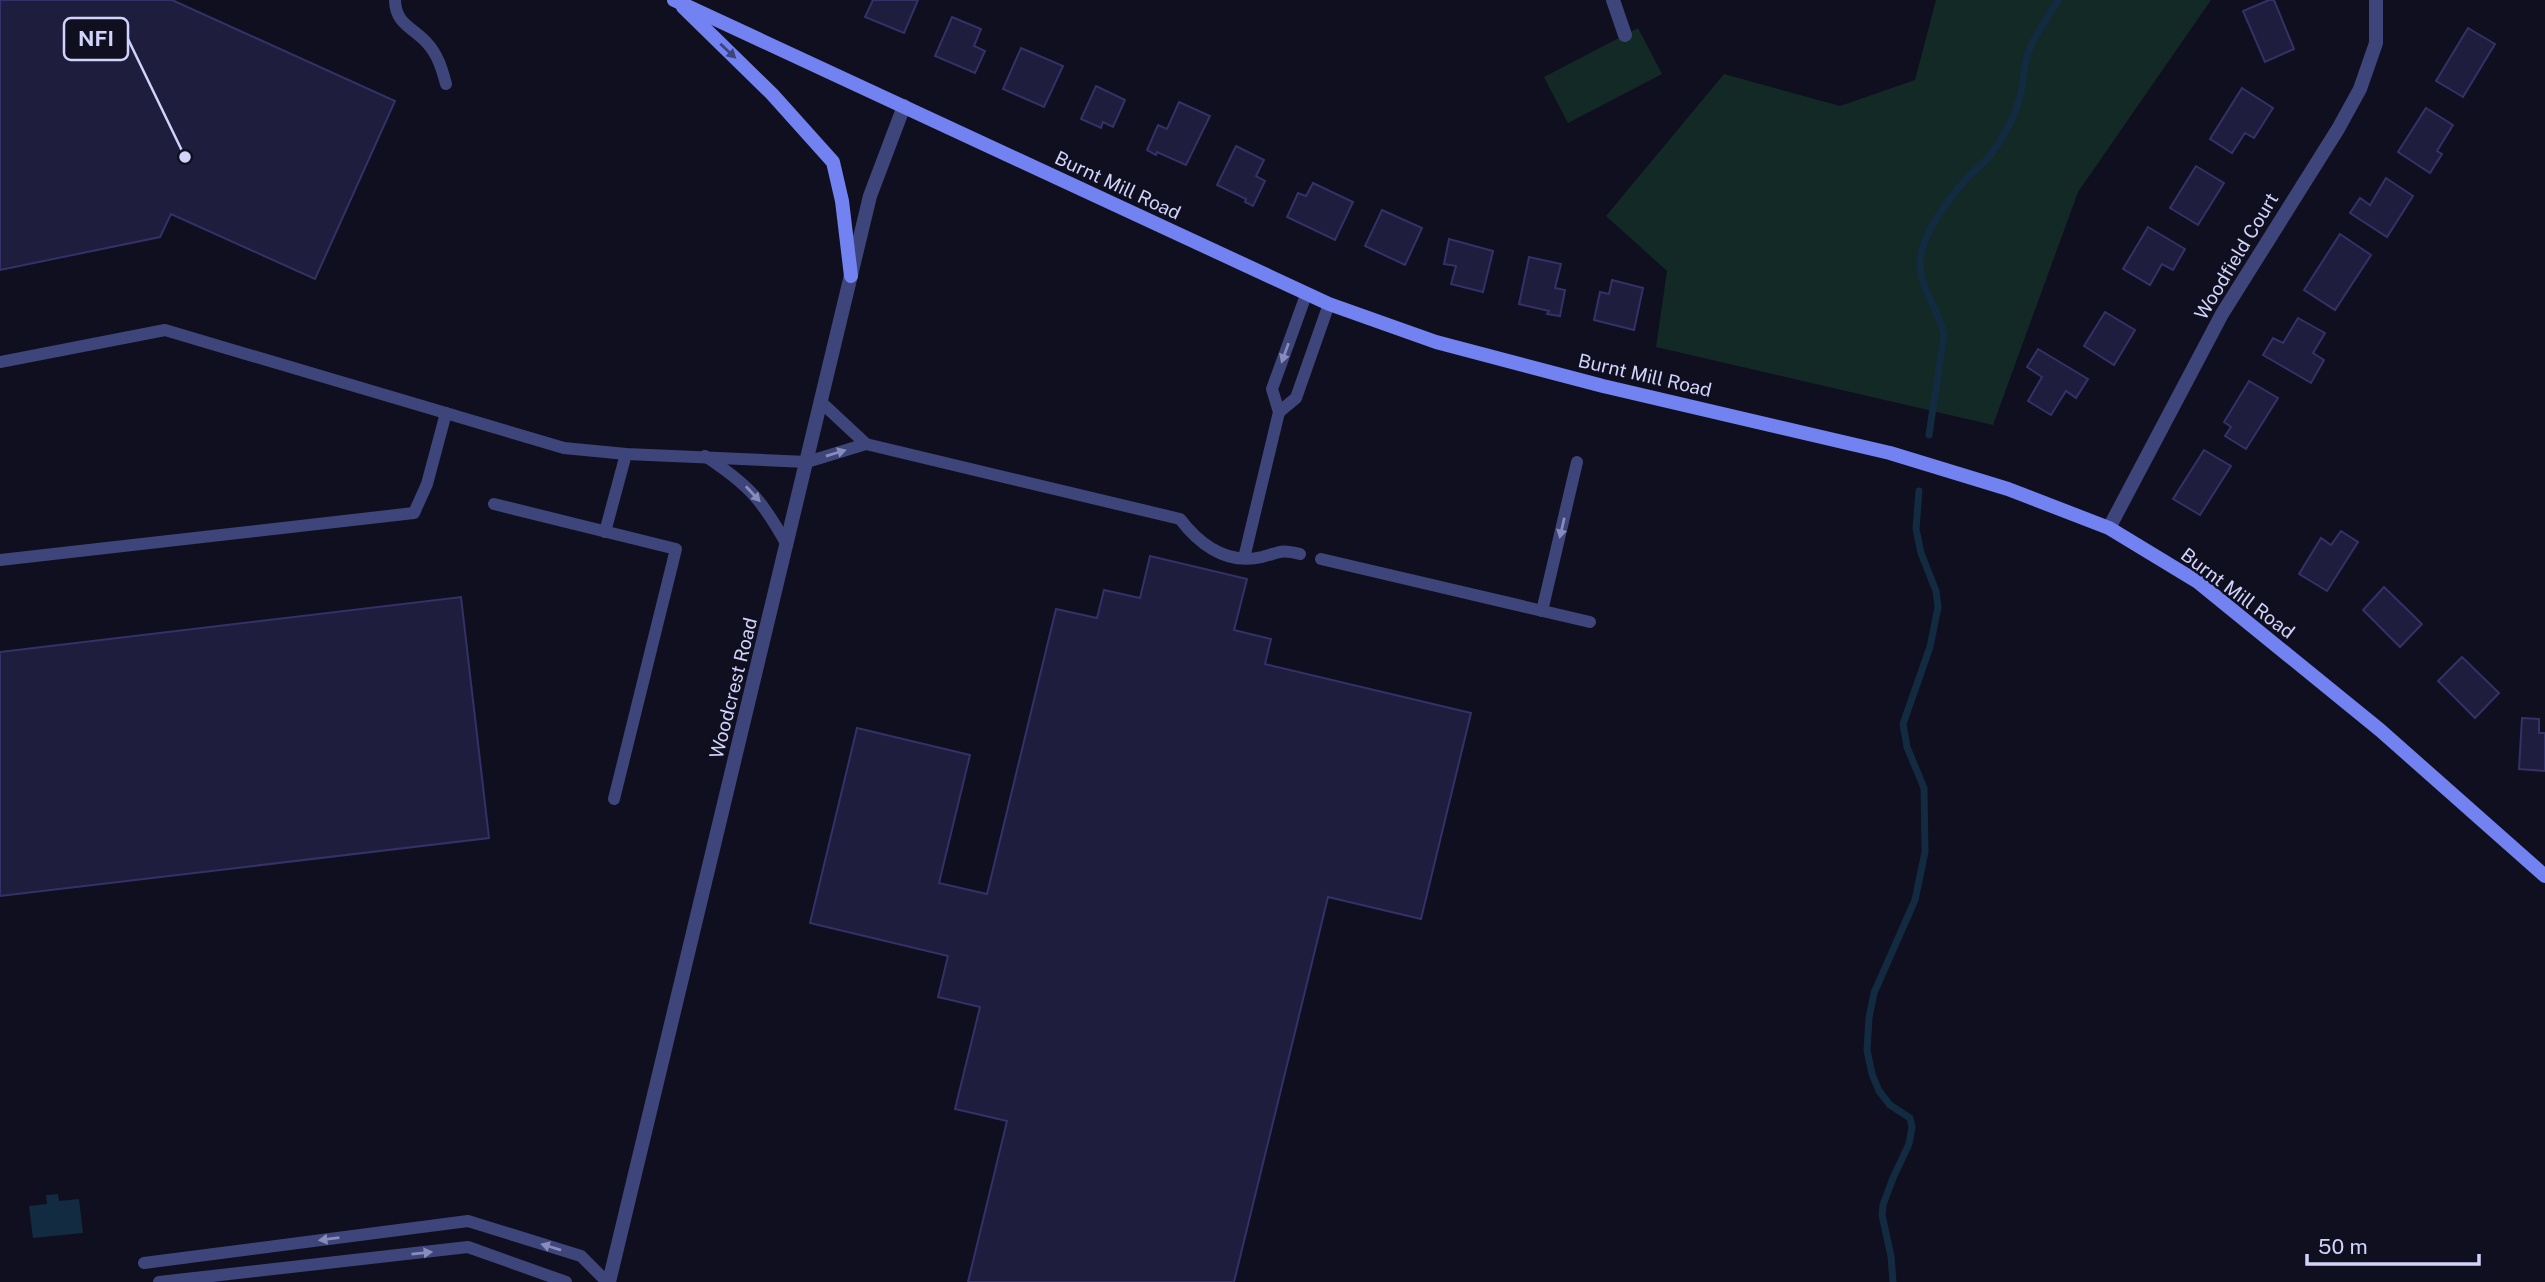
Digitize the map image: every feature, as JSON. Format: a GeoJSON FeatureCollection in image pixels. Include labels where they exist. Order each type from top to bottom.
{"type":"FeatureCollection","features":[{"type":"Feature","properties":{"kind":"main road","name":"Burnt Mill Road"},"geometry":{"type":"LineString","coordinates":[[679,1],[1329,304],[1436,342],[1603,386],[1890,453],[2008,489],[2109,528],[2198,582],[2380,730],[2545,876]]}},
{"type":"Feature","properties":{"kind":"main road"},"geometry":{"type":"LineString","coordinates":[[679,1],[685,11],[772,94],[833,162],[842,201],[851,276]]}},
{"type":"Feature","properties":{"kind":"street"},"geometry":{"type":"LineString","coordinates":[[1614,0],[1625,35]]}},
{"type":"Feature","properties":{"kind":"street","name":"Woodfield Court"},"geometry":{"type":"LineString","coordinates":[[2109,528],[2222,313],[2360,89],[2376,43],[2376,0]]}},
{"type":"Feature","properties":{"kind":"street","name":"Woodcrest Road"},"geometry":{"type":"LineString","coordinates":[[608,1282],[870,196],[904,106]]}},
{"type":"Feature","properties":{"kind":"lane"},"geometry":{"type":"LineString","coordinates":[[394,0],[399,18],[407,28],[426,42],[440,61],[446,84]]}},
{"type":"Feature","properties":{"kind":"lane"},"geometry":{"type":"LineString","coordinates":[[1244,558],[1279,412],[1272,389],[1306,295]]}},
{"type":"Feature","properties":{"kind":"lane"},"geometry":{"type":"LineString","coordinates":[[1279,412],[1296,398],[1329,304]]}},
{"type":"Feature","properties":{"kind":"lane"},"geometry":{"type":"LineString","coordinates":[[0,362],[165,330],[564,448],[626,454],[807,462],[866,444]]}},
{"type":"Feature","properties":{"kind":"lane"},"geometry":{"type":"LineString","coordinates":[[822,403],[866,444],[1181,519],[1195,538],[1214,551],[1237,558],[1260,558],[1282,550],[1300,554]]}},
{"type":"Feature","properties":{"kind":"lane"},"geometry":{"type":"LineString","coordinates":[[0,559],[414,513],[427,484],[446,413]]}},
{"type":"Feature","properties":{"kind":"lane"},"geometry":{"type":"LineString","coordinates":[[606,532],[626,454]]}},
{"type":"Feature","properties":{"kind":"lane"},"geometry":{"type":"LineString","coordinates":[[705,456],[739,479],[767,509],[787,545]]}},
{"type":"Feature","properties":{"kind":"lane"},"geometry":{"type":"LineString","coordinates":[[1542,611],[1577,462]]}},
{"type":"Feature","properties":{"kind":"lane"},"geometry":{"type":"LineString","coordinates":[[494,504],[676,549],[614,799]]}},
{"type":"Feature","properties":{"kind":"lane"},"geometry":{"type":"LineString","coordinates":[[1321,559],[1590,622]]}},
{"type":"Feature","properties":{"kind":"lane"},"geometry":{"type":"LineString","coordinates":[[144,1262],[468,1221],[581,1256],[608,1282]]}},
{"type":"Feature","properties":{"kind":"lane"},"geometry":{"type":"LineString","coordinates":[[159,1282],[468,1247],[566,1282]]}},
{"type":"Feature","properties":{"kind":"green space"},"geometry":{"type":"Polygon","coordinates":[[[1936,0],[2211,0],[2078,192],[1993,425],[1656,347],[1667,271],[1606,216],[1724,74],[1840,106],[1915,80],[1936,0]]]}},
{"type":"Feature","properties":{"kind":"green space"},"geometry":{"type":"Polygon","coordinates":[[[1638,28],[1662,74],[1568,123],[1544,77],[1638,28]]]}},
{"type":"Feature","properties":{"kind":"water"},"geometry":{"type":"Polygon","coordinates":[[[58,1194],[59,1201],[79,1199],[83,1233],[33,1238],[29,1206],[47,1204],[46,1195],[58,1194]]]}},
{"type":"Feature","properties":{"kind":"building"},"geometry":{"type":"Polygon","coordinates":[[[0,0],[172,0],[395,101],[315,279],[171,214],[160,237],[0,270],[0,0]]]}},
{"type":"Feature","properties":{"kind":"building"},"geometry":{"type":"Polygon","coordinates":[[[873,0],[918,0],[904,33],[865,17],[873,0]]]}},
{"type":"Feature","properties":{"kind":"building"},"geometry":{"type":"Polygon","coordinates":[[[2274,0],[2294,49],[2265,62],[2243,11],[2274,0]]]}},
{"type":"Feature","properties":{"kind":"building"},"geometry":{"type":"Polygon","coordinates":[[[952,17],[981,29],[974,46],[985,51],[975,73],[935,56],[952,17]]]}},
{"type":"Feature","properties":{"kind":"building"},"geometry":{"type":"Polygon","coordinates":[[[2468,28],[2495,44],[2463,97],[2436,81],[2468,28]]]}},
{"type":"Feature","properties":{"kind":"building"},"geometry":{"type":"Polygon","coordinates":[[[1021,48],[1063,66],[1044,107],[1003,89],[1021,48]]]}},
{"type":"Feature","properties":{"kind":"building"},"geometry":{"type":"Polygon","coordinates":[[[1096,86],[1125,100],[1113,127],[1103,122],[1101,128],[1081,119],[1096,86]]]}},
{"type":"Feature","properties":{"kind":"building"},"geometry":{"type":"Polygon","coordinates":[[[2242,88],[2273,108],[2254,138],[2245,133],[2232,153],[2210,139],[2242,88]]]}},
{"type":"Feature","properties":{"kind":"building"},"geometry":{"type":"Polygon","coordinates":[[[1179,102],[1210,116],[1186,165],[1147,150],[1158,125],[1167,129],[1179,102]]]}},
{"type":"Feature","properties":{"kind":"building"},"geometry":{"type":"Polygon","coordinates":[[[2426,108],[2453,125],[2437,151],[2442,154],[2430,173],[2398,152],[2426,108]]]}},
{"type":"Feature","properties":{"kind":"building"},"geometry":{"type":"Polygon","coordinates":[[[1236,146],[1264,160],[1256,176],[1265,181],[1253,206],[1245,202],[1246,199],[1217,185],[1236,146]]]}},
{"type":"Feature","properties":{"kind":"building"},"geometry":{"type":"Polygon","coordinates":[[[2196,166],[2224,183],[2198,225],[2170,208],[2196,166]]]}},
{"type":"Feature","properties":{"kind":"building"},"geometry":{"type":"Polygon","coordinates":[[[2386,178],[2413,196],[2387,237],[2350,213],[2360,198],[2370,205],[2386,178]]]}},
{"type":"Feature","properties":{"kind":"building"},"geometry":{"type":"Polygon","coordinates":[[[1313,183],[1353,202],[1335,240],[1287,217],[1298,193],[1306,196],[1313,183]]]}},
{"type":"Feature","properties":{"kind":"building"},"geometry":{"type":"Polygon","coordinates":[[[1382,210],[1422,228],[1405,265],[1365,246],[1382,210]]]}},
{"type":"Feature","properties":{"kind":"building"},"geometry":{"type":"Polygon","coordinates":[[[2148,227],[2185,249],[2173,270],[2162,264],[2150,285],[2123,269],[2148,227]]]}},
{"type":"Feature","properties":{"kind":"building"},"geometry":{"type":"Polygon","coordinates":[[[2340,234],[2371,255],[2335,310],[2304,290],[2340,234]]]}},
{"type":"Feature","properties":{"kind":"building"},"geometry":{"type":"Polygon","coordinates":[[[1449,239],[1493,251],[1483,292],[1451,284],[1456,266],[1444,264],[1449,239]]]}},
{"type":"Feature","properties":{"kind":"building"},"geometry":{"type":"Polygon","coordinates":[[[1529,257],[1561,264],[1555,288],[1565,290],[1560,316],[1519,304],[1529,257]]]}},
{"type":"Feature","properties":{"kind":"building"},"geometry":{"type":"Polygon","coordinates":[[[1612,280],[1643,288],[1634,330],[1594,320],[1600,292],[1609,294],[1612,280]]]}},
{"type":"Feature","properties":{"kind":"building"},"geometry":{"type":"Polygon","coordinates":[[[2105,312],[2135,330],[2114,365],[2084,346],[2105,312]]]}},
{"type":"Feature","properties":{"kind":"building"},"geometry":{"type":"Polygon","coordinates":[[[2298,318],[2325,333],[2313,353],[2324,360],[2311,383],[2263,355],[2273,338],[2283,343],[2298,318]]]}},
{"type":"Feature","properties":{"kind":"building"},"geometry":{"type":"Polygon","coordinates":[[[2038,349],[2088,379],[2076,398],[2066,391],[2051,415],[2028,401],[2042,377],[2027,367],[2038,349]]]}},
{"type":"Feature","properties":{"kind":"building"},"geometry":{"type":"Polygon","coordinates":[[[2249,381],[2278,398],[2246,449],[2225,436],[2231,427],[2224,422],[2249,381]]]}},
{"type":"Feature","properties":{"kind":"building"},"geometry":{"type":"Polygon","coordinates":[[[2204,450],[2231,466],[2200,515],[2173,499],[2204,450]]]}},
{"type":"Feature","properties":{"kind":"building"},"geometry":{"type":"Polygon","coordinates":[[[2341,531],[2358,542],[2327,591],[2299,574],[2321,538],[2331,545],[2341,531]]]}},
{"type":"Feature","properties":{"kind":"building"},"geometry":{"type":"Polygon","coordinates":[[[1150,556],[1247,579],[1234,630],[1271,639],[1265,664],[1471,713],[1421,919],[1328,897],[1234,1282],[968,1282],[1007,1121],[955,1109],[980,1007],[938,997],[948,956],[810,923],[857,728],[970,755],[939,883],[987,894],[1056,609],[1097,618],[1104,590],[1140,598],[1150,556]]]}},
{"type":"Feature","properties":{"kind":"building"},"geometry":{"type":"Polygon","coordinates":[[[2384,587],[2422,624],[2400,647],[2363,610],[2384,587]]]}},
{"type":"Feature","properties":{"kind":"building"},"geometry":{"type":"Polygon","coordinates":[[[461,597],[489,838],[0,896],[0,652],[461,597]]]}},
{"type":"Feature","properties":{"kind":"building"},"geometry":{"type":"Polygon","coordinates":[[[2462,657],[2499,693],[2475,718],[2438,681],[2462,657]]]}},
{"type":"Feature","properties":{"kind":"building"},"geometry":{"type":"Polygon","coordinates":[[[2522,718],[2539,719],[2539,733],[2545,733],[2545,771],[2519,769],[2522,718]]]}},
{"type":"Feature","properties":{"kind":"waterway"},"geometry":{"type":"LineString","coordinates":[[1929,435],[1944,335],[1921,273],[1921,253],[1930,229],[1944,206],[1968,177],[1989,158],[2003,136],[2018,104],[2030,49],[2058,0]]}},
{"type":"Feature","properties":{"kind":"waterway"},"geometry":{"type":"LineString","coordinates":[[1893,1282],[1891,1256],[1882,1215],[1883,1205],[1909,1144],[1912,1127],[1910,1118],[1890,1105],[1879,1091],[1867,1050],[1874,993],[1915,900],[1925,852],[1924,788],[1907,747],[1903,724],[1930,647],[1938,607],[1936,591],[1921,553],[1916,529],[1919,491]]}},
{"type":"Feature","properties":{"kind":"place","name":"NFI"},"geometry":{"type":"Point","coordinates":[185,157]}}]}
